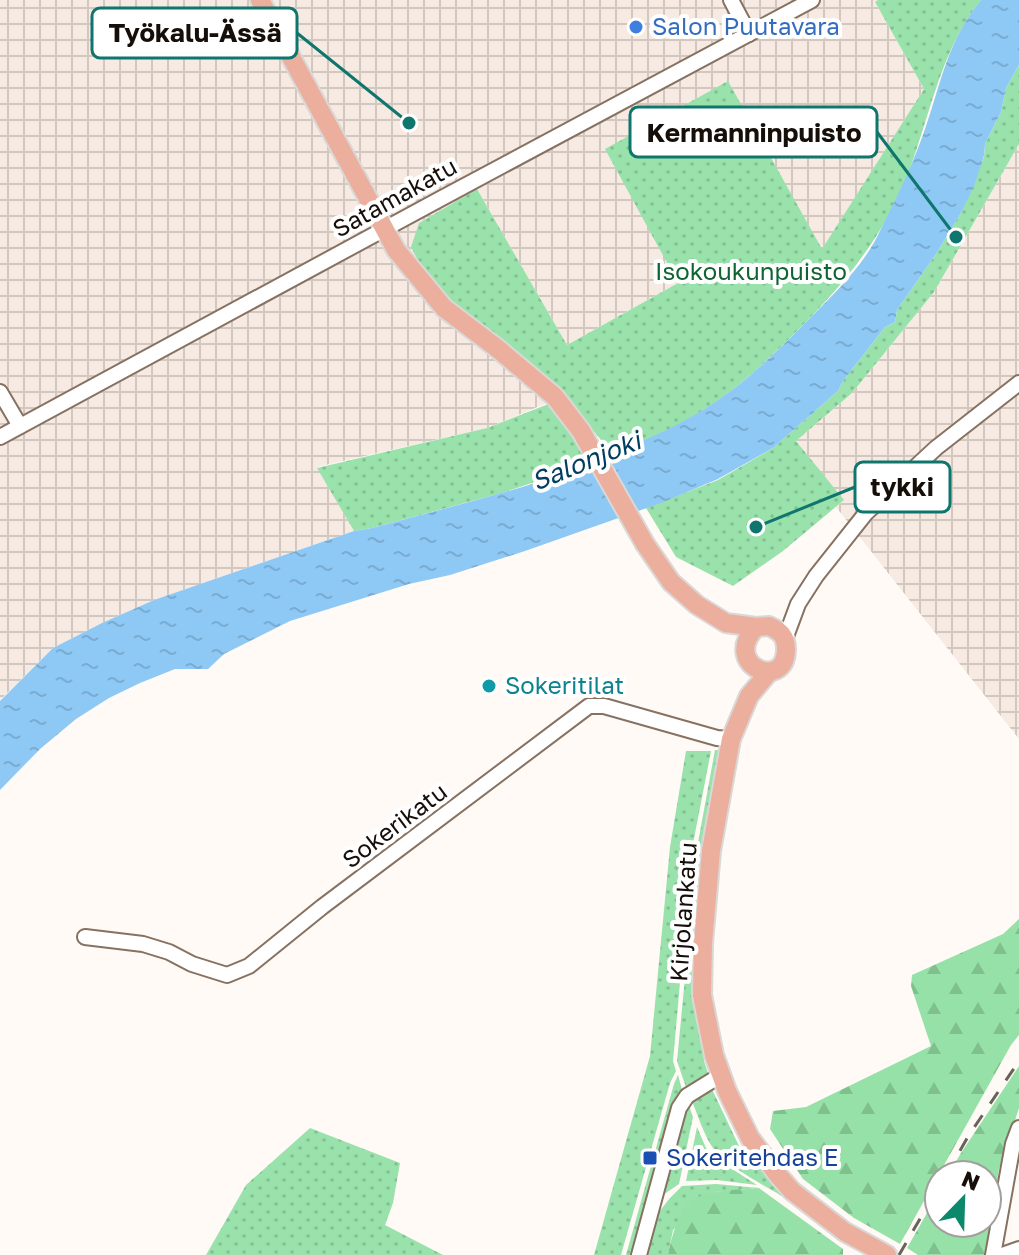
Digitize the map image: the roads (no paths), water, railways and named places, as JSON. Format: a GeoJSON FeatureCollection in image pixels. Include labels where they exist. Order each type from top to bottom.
{"type":"FeatureCollection","features":[{"type":"Feature","properties":{"kind":"main road"},"geometry":{"type":"LineString","coordinates":[[260,0],[396,250],[444,308],[555,397],[581,431],[645,544],[671,582],[697,605],[726,623],[780,631],[785,639],[784,661],[769,672],[759,671],[726,623]]}},
{"type":"Feature","properties":{"kind":"main road"},"geometry":{"type":"LineString","coordinates":[[747,656],[748,636],[762,627]]}},
{"type":"Feature","properties":{"kind":"main road","name":"Kirjolankatu"},"geometry":{"type":"LineString","coordinates":[[747,656],[749,696]]}},
{"type":"Feature","properties":{"kind":"main road","name":"Kirjolankatu"},"geometry":{"type":"LineString","coordinates":[[769,672],[749,696],[731,739],[711,851],[702,995],[714,1055],[750,1138],[792,1191],[884,1253]]}},
{"type":"Feature","properties":{"kind":"street"},"geometry":{"type":"LineString","coordinates":[[731,0],[749,34]]}},
{"type":"Feature","properties":{"kind":"street","name":"Satamakatu"},"geometry":{"type":"LineString","coordinates":[[0,437],[812,0]]}},
{"type":"Feature","properties":{"kind":"street"},"geometry":{"type":"LineString","coordinates":[[785,639],[798,604],[816,576],[866,513],[936,448],[1019,383]]}},
{"type":"Feature","properties":{"kind":"street"},"geometry":{"type":"LineString","coordinates":[[0,392],[20,426]]}},
{"type":"Feature","properties":{"kind":"street"},"geometry":{"type":"LineString","coordinates":[[762,627],[798,604]]}},
{"type":"Feature","properties":{"kind":"street","name":"Sokerikatu"},"geometry":{"type":"LineString","coordinates":[[85,937],[143,944],[227,975],[249,966],[322,907],[589,706],[604,706],[717,738],[731,739]]}},
{"type":"Feature","properties":{"kind":"street"},"geometry":{"type":"LineString","coordinates":[[639,1255],[679,1108],[687,1096],[721,1075]]}},
{"type":"Feature","properties":{"kind":"street"},"geometry":{"type":"LineString","coordinates":[[993,1255],[1013,1144],[1019,1128]]}},
{"type":"Feature","properties":{"kind":"street"},"geometry":{"type":"LineString","coordinates":[[1002,1255],[1019,1249]]}},
{"type":"Feature","properties":{"kind":"water"},"geometry":{"type":"Polygon","coordinates":[[[981,0],[1019,0],[1019,65],[1006,88],[1001,112],[985,144],[974,186],[936,254],[897,310],[895,322],[885,327],[838,391],[773,448],[718,479],[661,503],[450,575],[409,584],[290,621],[224,654],[208,669],[175,669],[140,683],[76,719],[40,749],[0,790],[0,701],[53,648],[154,600],[354,531],[474,501],[555,476],[675,426],[741,383],[833,294],[870,249],[914,159],[960,31],[981,0]]]}},
{"type":"Feature","properties":{"kind":"railway"},"geometry":{"type":"LineString","coordinates":[[955,1159],[1019,1061]]}},
{"type":"Feature","properties":{"kind":"railway"},"geometry":{"type":"LineString","coordinates":[[899,1255],[923,1214]]}},
{"type":"Feature","properties":{"kind":"place","name":"Salon Puutavara"},"geometry":{"type":"Point","coordinates":[636,27]}},
{"type":"Feature","properties":{"kind":"place","name":"Työkalu-Ässä"},"geometry":{"type":"Point","coordinates":[409,123]}},
{"type":"Feature","properties":{"kind":"place","name":"Kermanninpuisto"},"geometry":{"type":"Point","coordinates":[956,237]}},
{"type":"Feature","properties":{"kind":"place","name":"tykki"},"geometry":{"type":"Point","coordinates":[756,527]}},
{"type":"Feature","properties":{"kind":"place","name":"Sokeritilat"},"geometry":{"type":"Point","coordinates":[489,686]}},
{"type":"Feature","properties":{"kind":"place","name":"Sokeritehdas E"},"geometry":{"type":"Point","coordinates":[650,1158]}},
{"type":"Feature","properties":{"kind":"park label","name":"Isokoukunpuisto"},"geometry":{"type":"Point","coordinates":[751,272]}},
{"type":"Feature","properties":{"kind":"water label","name":"Salonjoki"},"geometry":{"type":"Point","coordinates":[586,461]}}]}
